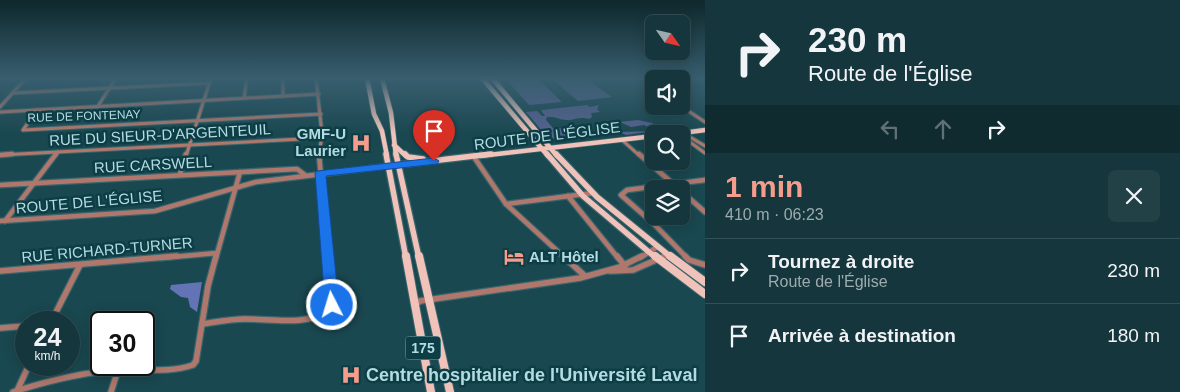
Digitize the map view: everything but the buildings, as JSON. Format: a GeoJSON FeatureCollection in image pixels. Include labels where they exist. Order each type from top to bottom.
{"type":"FeatureCollection","features":[{"type":"Feature","properties":{"kind":"main road","name":"175"},"geometry":{"type":"LineString","coordinates":[[371,96],[374,114],[382,131],[431,392]]}},
{"type":"Feature","properties":{"kind":"main road","name":"175"},"geometry":{"type":"LineString","coordinates":[[387,96],[391,113],[394,145],[411,227],[430,300],[450,392]]}},
{"type":"Feature","properties":{"kind":"main road"},"geometry":{"type":"LineString","coordinates":[[498,96],[581,194],[648,252],[705,294]]}},
{"type":"Feature","properties":{"kind":"main road"},"geometry":{"type":"LineString","coordinates":[[507,96],[592,193],[657,247],[705,282]]}},
{"type":"Feature","properties":{"kind":"main road"},"geometry":{"type":"LineString","coordinates":[[690,132],[705,130]]}},
{"type":"Feature","properties":{"kind":"main road","name":"ROUTE DE L'ÉGLISE"},"geometry":{"type":"LineString","coordinates":[[388,166],[645,137]]}},
{"type":"Feature","properties":{"kind":"main road"},"geometry":{"type":"LineString","coordinates":[[394,145],[412,159],[447,160]]}},
{"type":"Feature","properties":{"kind":"street"},"geometry":{"type":"LineString","coordinates":[[0,107],[9,96]]}},
{"type":"Feature","properties":{"kind":"street"},"geometry":{"type":"LineString","coordinates":[[98,106],[104,96]]}},
{"type":"Feature","properties":{"kind":"street"},"geometry":{"type":"LineString","coordinates":[[180,174],[206,96]]}},
{"type":"Feature","properties":{"kind":"street"},"geometry":{"type":"LineString","coordinates":[[0,112],[277,96]]}},
{"type":"Feature","properties":{"kind":"street"},"geometry":{"type":"LineString","coordinates":[[202,324],[244,319],[291,320],[317,316],[330,310],[332,305],[319,156],[321,114],[318,96]]}},
{"type":"Feature","properties":{"kind":"street","name":"RUE DE FONTENAY"},"geometry":{"type":"LineString","coordinates":[[38,110],[23,130],[321,114]]}},
{"type":"Feature","properties":{"kind":"street"},"geometry":{"type":"LineString","coordinates":[[690,112],[705,122]]}},
{"type":"Feature","properties":{"kind":"street"},"geometry":{"type":"LineString","coordinates":[[690,136],[705,146]]}},
{"type":"Feature","properties":{"kind":"street","name":"RUE DU SIEUR-D'ARGENTEUIL"},"geometry":{"type":"LineString","coordinates":[[0,155],[321,138]]}},
{"type":"Feature","properties":{"kind":"street"},"geometry":{"type":"LineString","coordinates":[[622,140],[669,180]]}},
{"type":"Feature","properties":{"kind":"street"},"geometry":{"type":"LineString","coordinates":[[690,142],[705,153]]}},
{"type":"Feature","properties":{"kind":"street"},"geometry":{"type":"LineString","coordinates":[[2,221],[35,183],[58,152]]}},
{"type":"Feature","properties":{"kind":"street"},"geometry":{"type":"LineString","coordinates":[[474,157],[506,204],[585,276]]}},
{"type":"Feature","properties":{"kind":"street","name":"ROUTE DE L'ÉGLISE"},"geometry":{"type":"LineString","coordinates":[[2,221],[156,211],[270,179],[388,166]]}},
{"type":"Feature","properties":{"kind":"street","name":"RUE CARSWELL"},"geometry":{"type":"LineString","coordinates":[[1,184],[297,169],[305,175]]}},
{"type":"Feature","properties":{"kind":"street"},"geometry":{"type":"LineString","coordinates":[[155,369],[179,368],[193,365],[196,361],[208,286],[240,172]]}},
{"type":"Feature","properties":{"kind":"street"},"geometry":{"type":"LineString","coordinates":[[690,182],[705,180]]}},
{"type":"Feature","properties":{"kind":"street"},"geometry":{"type":"LineString","coordinates":[[645,188],[623,191],[621,195],[645,216]]}},
{"type":"Feature","properties":{"kind":"street"},"geometry":{"type":"LineString","coordinates":[[506,204],[592,193]]}},
{"type":"Feature","properties":{"kind":"street"},"geometry":{"type":"LineString","coordinates":[[568,196],[625,266]]}},
{"type":"Feature","properties":{"kind":"street"},"geometry":{"type":"LineString","coordinates":[[690,199],[705,212]]}},
{"type":"Feature","properties":{"kind":"street"},"geometry":{"type":"LineString","coordinates":[[655,225],[690,260],[705,265]]}},
{"type":"Feature","properties":{"kind":"street"},"geometry":{"type":"LineString","coordinates":[[415,305],[420,301],[556,282],[609,271],[625,266],[657,247]]}},
{"type":"Feature","properties":{"kind":"street","name":"RUE RICHARD-TURNER"},"geometry":{"type":"LineString","coordinates":[[0,271],[217,253]]}},
{"type":"Feature","properties":{"kind":"street"},"geometry":{"type":"LineString","coordinates":[[609,271],[634,270],[668,255]]}},
{"type":"Feature","properties":{"kind":"street"},"geometry":{"type":"LineString","coordinates":[[57,311],[80,265]]}},
{"type":"Feature","properties":{"kind":"street"},"geometry":{"type":"LineString","coordinates":[[0,328],[15,327]]}},
{"type":"Feature","properties":{"kind":"street"},"geometry":{"type":"LineString","coordinates":[[15,392],[31,385],[90,375]]}},
{"type":"Feature","properties":{"kind":"street"},"geometry":{"type":"LineString","coordinates":[[15,392],[23,376]]}},
{"type":"Feature","properties":{"kind":"street"},"geometry":{"type":"LineString","coordinates":[[111,392],[116,376]]}},
{"type":"Feature","properties":{"kind":"shaded area"},"geometry":{"type":"Polygon","coordinates":[[[521,96],[556,96],[562,102],[529,105],[521,96]]]}},
{"type":"Feature","properties":{"kind":"shaded area"},"geometry":{"type":"Polygon","coordinates":[[[572,96],[612,97],[578,101],[572,96]]]}},
{"type":"Feature","properties":{"kind":"shaded area"},"geometry":{"type":"Polygon","coordinates":[[[587,105],[590,107],[599,105],[597,109],[600,112],[591,113],[592,117],[589,119],[567,120],[547,117],[546,120],[553,128],[560,128],[568,133],[582,132],[580,139],[560,140],[548,136],[526,112],[537,111],[542,116],[545,116],[541,110],[587,105]]]}},
{"type":"Feature","properties":{"kind":"shaded area"},"geometry":{"type":"Polygon","coordinates":[[[638,120],[655,125],[631,127],[620,122],[638,120]]]}},
{"type":"Feature","properties":{"kind":"shaded area"},"geometry":{"type":"Polygon","coordinates":[[[645,131],[626,135],[619,132],[645,131]]]}},
{"type":"Feature","properties":{"kind":"shaded area"},"geometry":{"type":"Polygon","coordinates":[[[202,282],[197,312],[190,307],[188,298],[181,297],[170,289],[171,285],[202,282]]]}},
{"type":"Feature","properties":{"kind":"place","name":"GMF-U Laurier"},"geometry":{"type":"Point","coordinates":[361,143]}},
{"type":"Feature","properties":{"kind":"place","name":"ALT Hôtel"},"geometry":{"type":"Point","coordinates":[514,257]}},
{"type":"Feature","properties":{"kind":"place","name":"Centre hospitalier de l'Université Laval"},"geometry":{"type":"Point","coordinates":[351,375]}},
{"type":"Feature","properties":{"kind":"route"},"geometry":{"type":"LineString","coordinates":[[332,305],[320,173],[434,161]]}}]}
